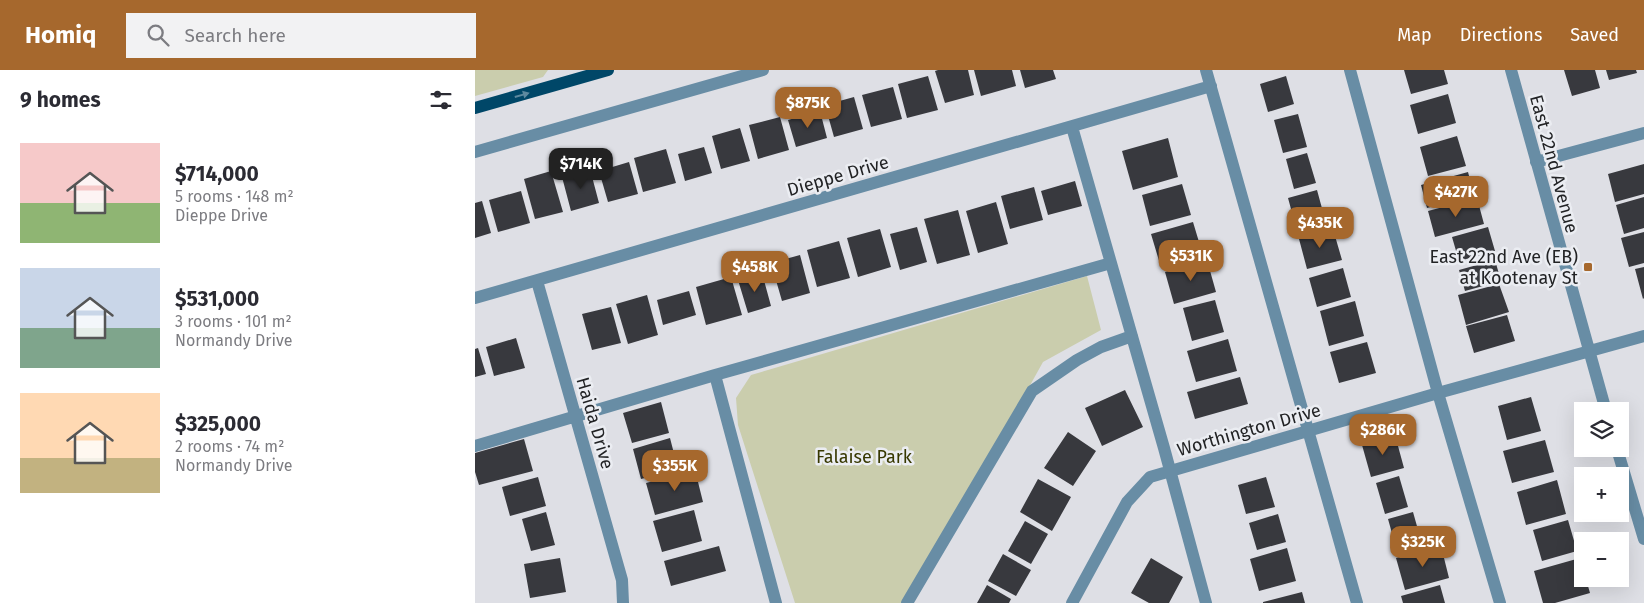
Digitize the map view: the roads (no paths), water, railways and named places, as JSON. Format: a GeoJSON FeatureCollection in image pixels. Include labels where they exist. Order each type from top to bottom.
{"type":"FeatureCollection","features":[{"type":"Feature","properties":{"kind":"main road"},"geometry":{"type":"LineString","coordinates":[[475,108],[575,75],[609,70]]}},
{"type":"Feature","properties":{"kind":"street"},"geometry":{"type":"LineString","coordinates":[[475,152],[763,70]]}},
{"type":"Feature","properties":{"kind":"street"},"geometry":{"type":"LineString","coordinates":[[1206,70],[1357,603]]}},
{"type":"Feature","properties":{"kind":"street"},"geometry":{"type":"LineString","coordinates":[[1350,70],[1438,393],[1500,603]]}},
{"type":"Feature","properties":{"kind":"street","name":"East 22nd Avenue"},"geometry":{"type":"LineString","coordinates":[[1511,70],[1603,402]]}},
{"type":"Feature","properties":{"kind":"street","name":"Dieppe Drive"},"geometry":{"type":"LineString","coordinates":[[475,298],[1211,86]]}},
{"type":"Feature","properties":{"kind":"street"},"geometry":{"type":"LineString","coordinates":[[1072,127],[1206,603]]}},
{"type":"Feature","properties":{"kind":"street"},"geometry":{"type":"LineString","coordinates":[[1536,162],[1644,132]]}},
{"type":"Feature","properties":{"kind":"street"},"geometry":{"type":"LineString","coordinates":[[475,446],[715,375],[1111,263]]}},
{"type":"Feature","properties":{"kind":"street","name":"Haida Drive"},"geometry":{"type":"LineString","coordinates":[[537,281],[622,580],[623,603]]}},
{"type":"Feature","properties":{"kind":"street"},"geometry":{"type":"LineString","coordinates":[[907,603],[1032,391],[1077,360],[1101,347],[1132,336]]}},
{"type":"Feature","properties":{"kind":"street","name":"Worthington Drive"},"geometry":{"type":"LineString","coordinates":[[1072,603],[1127,502],[1151,478],[1170,470],[1644,336]]}},
{"type":"Feature","properties":{"kind":"street"},"geometry":{"type":"LineString","coordinates":[[715,375],[776,603]]}},
{"type":"Feature","properties":{"kind":"street"},"geometry":{"type":"LineString","coordinates":[[1619,457],[1644,539]]}},
{"type":"Feature","properties":{"kind":"place","name":"East 22nd Ave (EB) at Kootenay St"},"geometry":{"type":"Point","coordinates":[1588,267]}},
{"type":"Feature","properties":{"kind":"park label","name":"Falaise Park"},"geometry":{"type":"Point","coordinates":[864,457]}}]}
